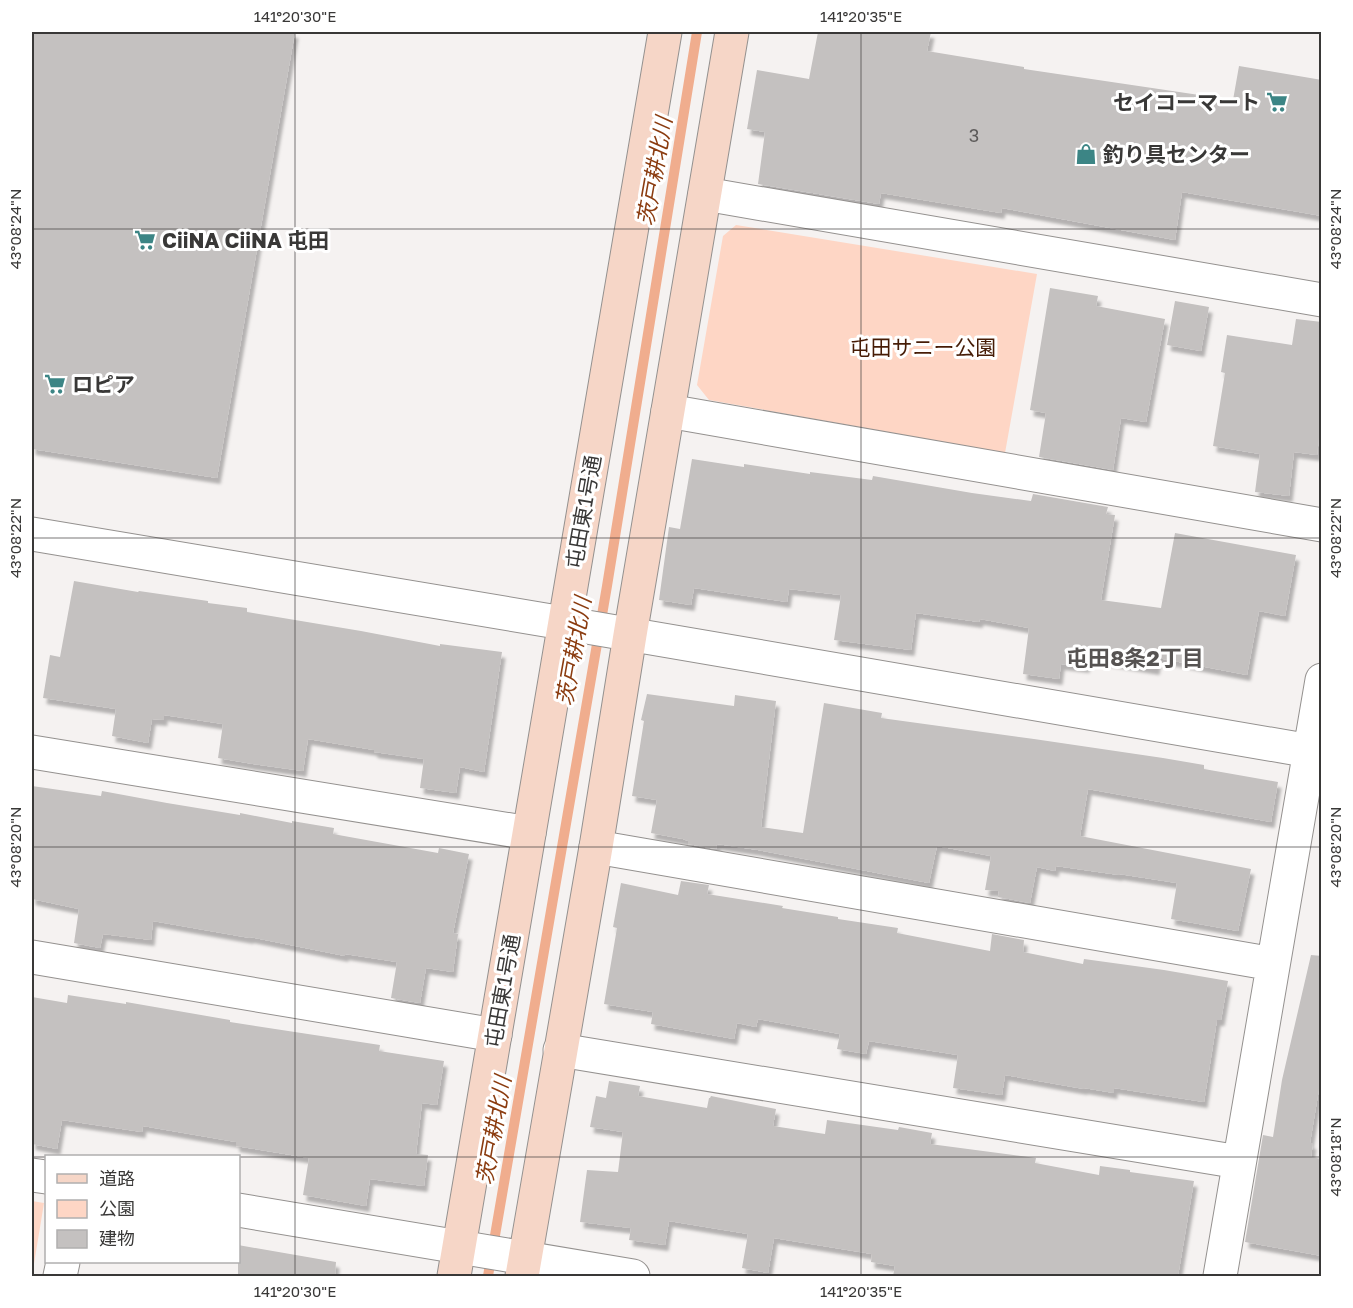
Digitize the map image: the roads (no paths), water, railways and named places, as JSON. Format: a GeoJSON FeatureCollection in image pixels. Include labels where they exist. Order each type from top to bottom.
{"type":"FeatureCollection","features":[{"type":"Feature","properties":{"kind":"street","name":"屯田東1号通"},"geometry":{"type":"LineString","coordinates":[[463,1258],[495,1035],[529,833],[573,625],[665,32]]}},
{"type":"Feature","properties":{"kind":"street"},"geometry":{"type":"LineString","coordinates":[[519,1264],[596,847],[622,633],[668,411],[732,32]]}},
{"type":"Feature","properties":{"kind":"street"},"geometry":{"type":"LineString","coordinates":[[705,194],[1322,300]]}},
{"type":"Feature","properties":{"kind":"street"},"geometry":{"type":"LineString","coordinates":[[668,411],[1322,525]]}},
{"type":"Feature","properties":{"kind":"street"},"geometry":{"type":"LineString","coordinates":[[32,534],[1315,752]]}},
{"type":"Feature","properties":{"kind":"street"},"geometry":{"type":"LineString","coordinates":[[1220,1276],[1273,964],[1315,752],[1322,680]]}},
{"type":"Feature","properties":{"kind":"street"},"geometry":{"type":"LineString","coordinates":[[32,752],[529,833]]}},
{"type":"Feature","properties":{"kind":"street"},"geometry":{"type":"LineString","coordinates":[[596,847],[1273,964]]}},
{"type":"Feature","properties":{"kind":"street"},"geometry":{"type":"LineString","coordinates":[[32,957],[495,1035]]}},
{"type":"Feature","properties":{"kind":"street"},"geometry":{"type":"LineString","coordinates":[[560,1050],[1239,1162]]}},
{"type":"Feature","properties":{"kind":"street"},"geometry":{"type":"LineString","coordinates":[[240,1210],[463,1258],[633,1276]]}},
{"type":"Feature","properties":{"kind":"waterway","name":"茨戸耕北川"},"geometry":{"type":"LineString","coordinates":[[488,1276],[607,586],[697,32]]}},
{"type":"Feature","properties":{"kind":"place","name":"セイコーマート"},"geometry":{"type":"Point","coordinates":[1277,102]}},
{"type":"Feature","properties":{"kind":"place","name":"釣り具センター"},"geometry":{"type":"Point","coordinates":[1086,154]}},
{"type":"Feature","properties":{"kind":"place","name":"CiiNA CiiNA 屯田"},"geometry":{"type":"Point","coordinates":[145,240]}},
{"type":"Feature","properties":{"kind":"place","name":"ロピア"},"geometry":{"type":"Point","coordinates":[55,384]}},
{"type":"Feature","properties":{"kind":"district","name":"屯田8条2丁目"},"geometry":{"type":"Point","coordinates":[1135,657]}},
{"type":"Feature","properties":{"kind":"park label","name":"屯田サニー公園"},"geometry":{"type":"Point","coordinates":[923,347]}}]}
